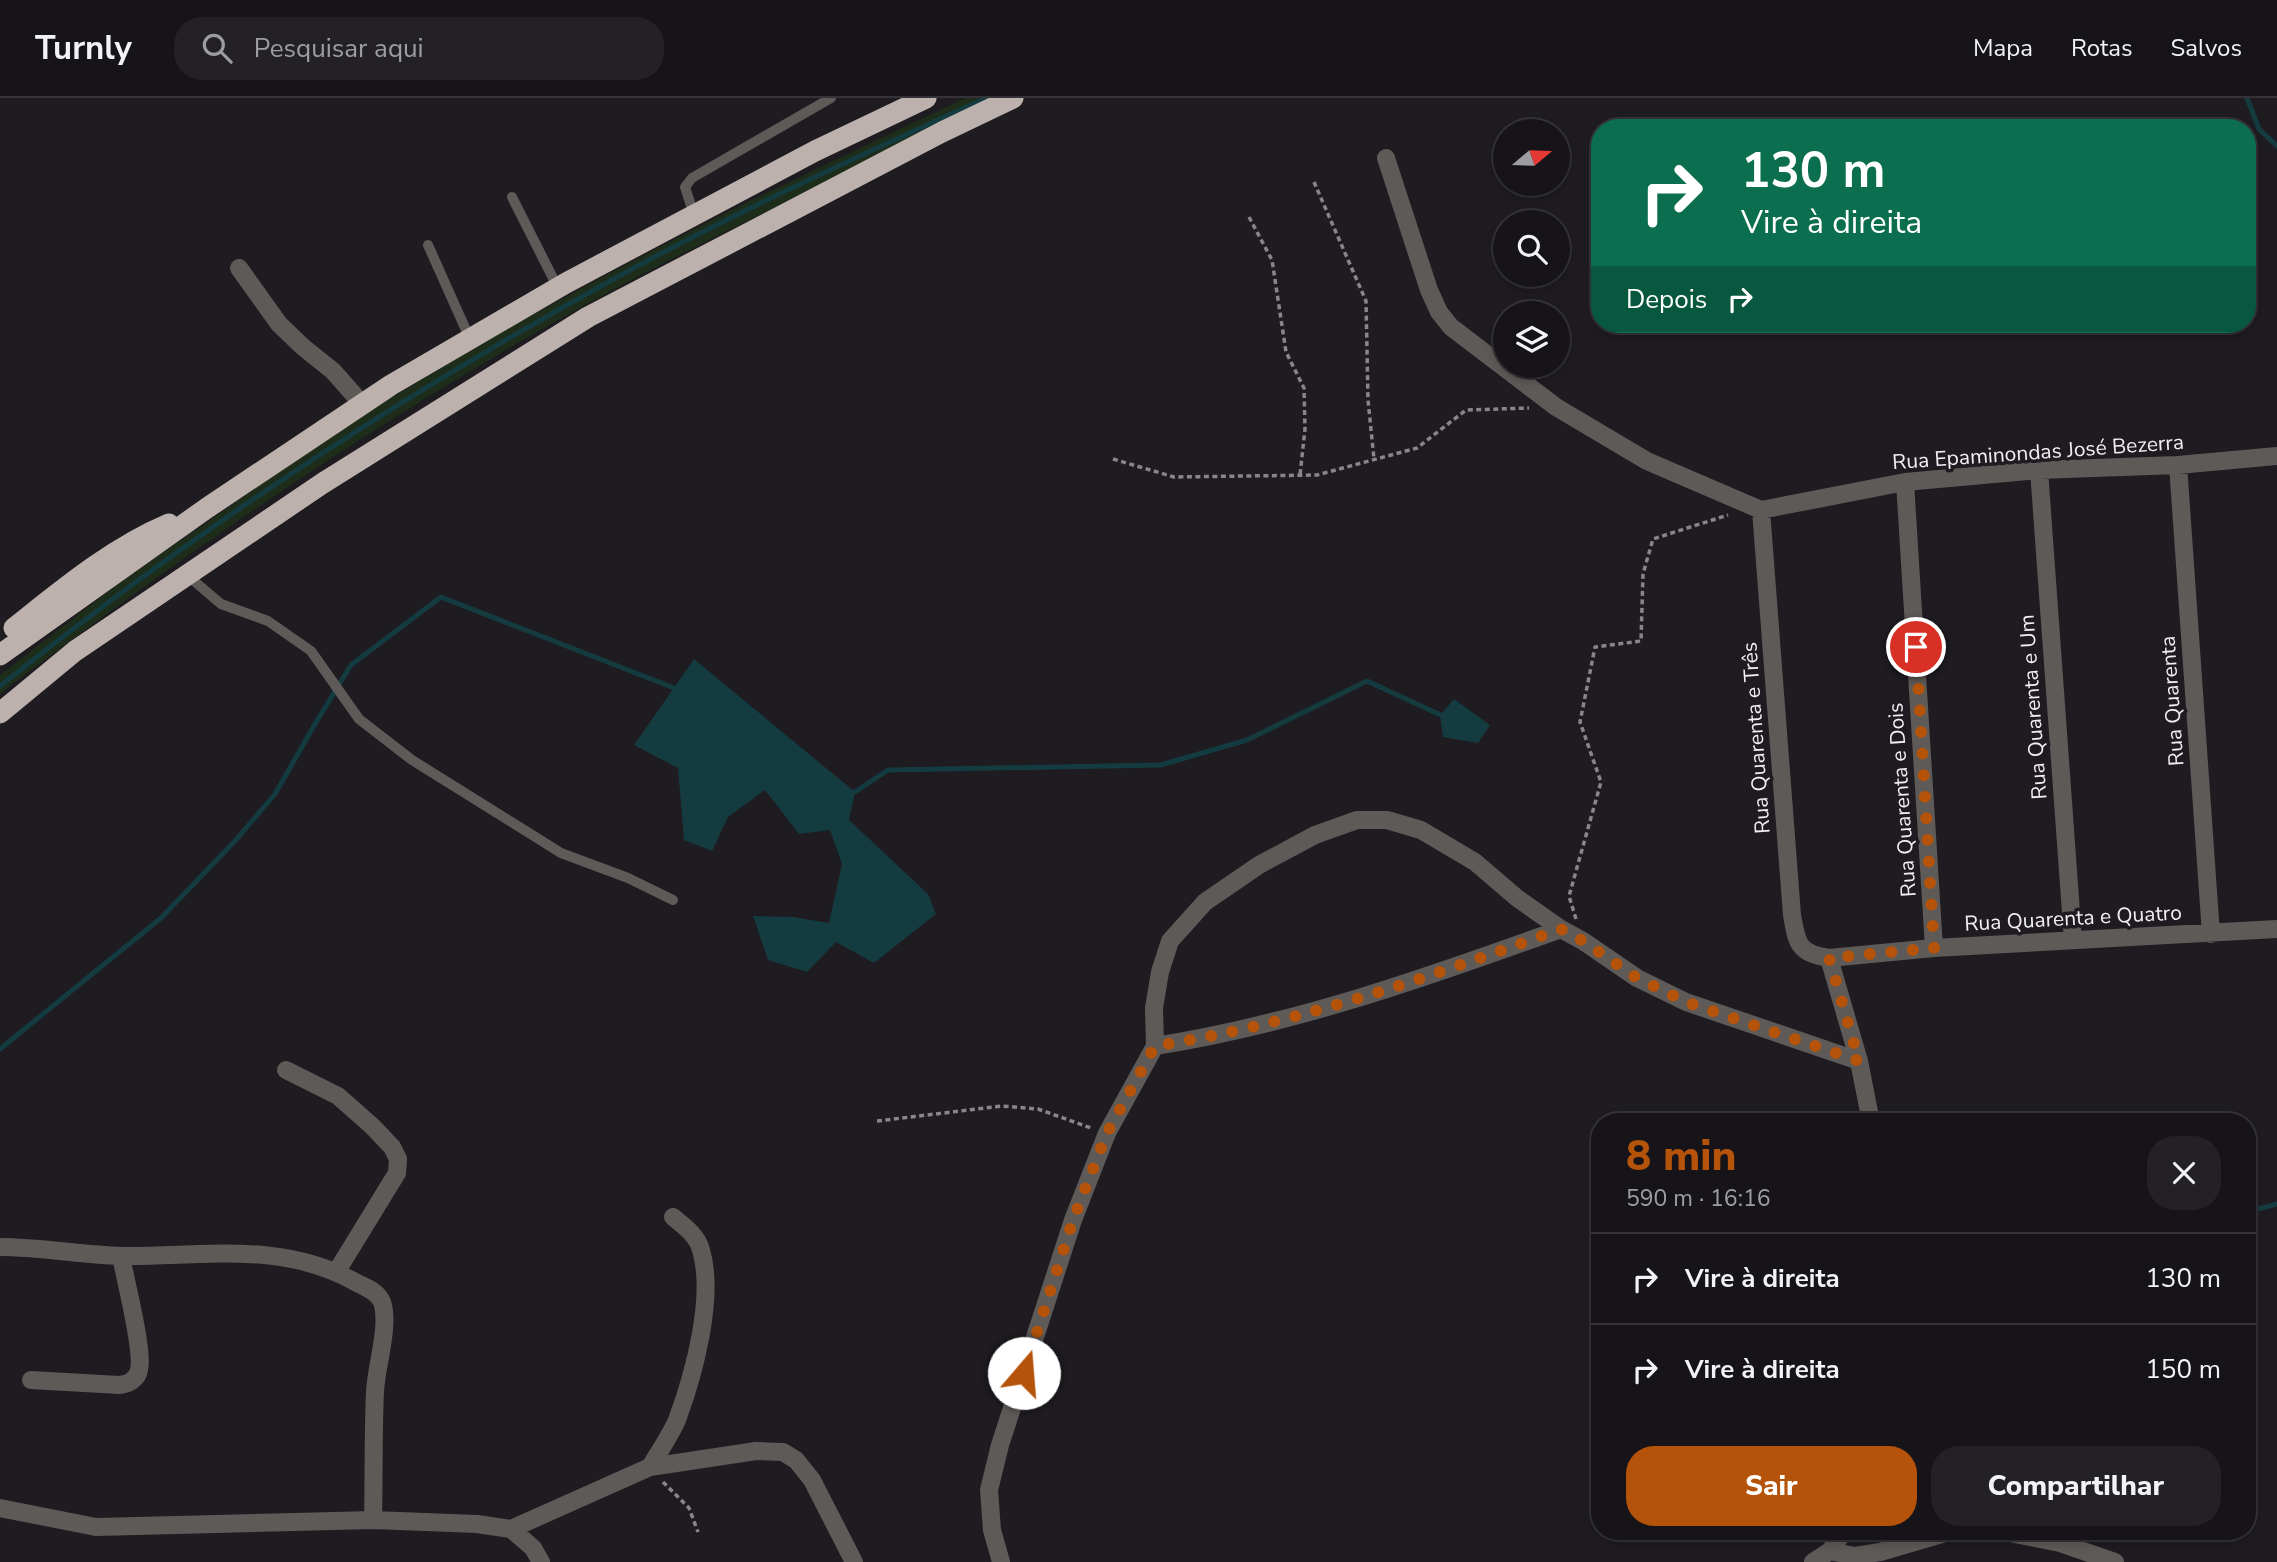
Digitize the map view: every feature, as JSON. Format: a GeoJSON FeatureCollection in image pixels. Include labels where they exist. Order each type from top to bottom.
{"type":"FeatureCollection","features":[{"type":"Feature","properties":{"kind":"highway"},"geometry":{"type":"LineString","coordinates":[[0,655],[207,508],[362,404],[470,339],[558,288],[815,151],[926,98]]}},
{"type":"Feature","properties":{"kind":"highway"},"geometry":{"type":"LineString","coordinates":[[0,713],[75,651],[187,575],[323,484],[588,317],[942,132],[1013,98]]}},
{"type":"Feature","properties":{"kind":"highway"},"geometry":{"type":"LineString","coordinates":[[0,639],[65,587],[143,535],[207,508]]}},
{"type":"Feature","properties":{"kind":"street"},"geometry":{"type":"LineString","coordinates":[[1386,158],[1429,290],[1439,312],[1451,327],[1556,407],[1647,461],[1761,510]]}},
{"type":"Feature","properties":{"kind":"street"},"geometry":{"type":"LineString","coordinates":[[239,268],[279,324],[333,371],[362,404]]}},
{"type":"Feature","properties":{"kind":"street","name":"Rua Epaminondas José Bezerra"},"geometry":{"type":"LineString","coordinates":[[1761,510],[1905,482],[2039,470],[2178,465],[2277,456]]}},
{"type":"Feature","properties":{"kind":"street","name":"Rua Quarenta"},"geometry":{"type":"LineString","coordinates":[[2178,465],[2211,934]]}},
{"type":"Feature","properties":{"kind":"street","name":"Rua Quarenta e Um"},"geometry":{"type":"LineString","coordinates":[[2039,470],[2073,940]]}},
{"type":"Feature","properties":{"kind":"street","name":"Rua Quarenta e Dois"},"geometry":{"type":"LineString","coordinates":[[1905,482],[1934,948]]}},
{"type":"Feature","properties":{"kind":"street","name":"Rua Quarenta e Três"},"geometry":{"type":"LineString","coordinates":[[1761,510],[1792,915],[1796,938],[1801,948],[1820,956]]}},
{"type":"Feature","properties":{"kind":"street"},"geometry":{"type":"LineString","coordinates":[[1001,1562],[992,1531],[989,1490],[1000,1445],[1073,1220],[1107,1133],[1155,1046],[1154,1008],[1160,972],[1170,941],[1205,902],[1259,865],[1304,841],[1357,820],[1387,820],[1420,830],[1475,862],[1517,898],[1637,978],[1686,1002],[1859,1061]]}},
{"type":"Feature","properties":{"kind":"street"},"geometry":{"type":"LineString","coordinates":[[1155,1046],[1211,1038],[1413,983],[1561,929]]}},
{"type":"Feature","properties":{"kind":"street","name":"Rua Quarenta e Quatro"},"geometry":{"type":"LineString","coordinates":[[1820,956],[2277,929]]}},
{"type":"Feature","properties":{"kind":"street"},"geometry":{"type":"LineString","coordinates":[[1820,956],[1859,1061],[1869,1113]]}},
{"type":"Feature","properties":{"kind":"street"},"geometry":{"type":"LineString","coordinates":[[286,1070],[338,1096],[392,1147],[398,1159],[397,1173],[337,1271]]}},
{"type":"Feature","properties":{"kind":"street"},"geometry":{"type":"LineString","coordinates":[[650,1467],[676,1422],[700,1342],[705,1285],[701,1248],[690,1231],[673,1217]]}},
{"type":"Feature","properties":{"kind":"street"},"geometry":{"type":"LineString","coordinates":[[0,1247],[39,1247],[121,1256],[236,1252],[279,1257],[337,1271],[372,1291],[381,1299],[384,1315],[375,1390],[373,1520]]}},
{"type":"Feature","properties":{"kind":"street"},"geometry":{"type":"LineString","coordinates":[[31,1380],[119,1385],[128,1384],[136,1377],[140,1368],[138,1346],[121,1256]]}},
{"type":"Feature","properties":{"kind":"street"},"geometry":{"type":"LineString","coordinates":[[0,1508],[96,1527],[373,1520],[477,1524],[511,1529],[650,1467],[756,1451],[783,1452],[796,1460],[812,1480],[854,1562]]}},
{"type":"Feature","properties":{"kind":"street"},"geometry":{"type":"LineString","coordinates":[[511,1529],[533,1548],[541,1562]]}},
{"type":"Feature","properties":{"kind":"street"},"geometry":{"type":"LineString","coordinates":[[1813,1562],[1830,1551],[1838,1540]]}},
{"type":"Feature","properties":{"kind":"street"},"geometry":{"type":"LineString","coordinates":[[1830,1551],[1855,1556],[1919,1540]]}},
{"type":"Feature","properties":{"kind":"street"},"geometry":{"type":"LineString","coordinates":[[2045,1540],[2115,1562]]}},
{"type":"Feature","properties":{"kind":"lane"},"geometry":{"type":"LineString","coordinates":[[694,215],[685,187],[692,178],[831,98]]}},
{"type":"Feature","properties":{"kind":"lane"},"geometry":{"type":"LineString","coordinates":[[512,197],[558,288]]}},
{"type":"Feature","properties":{"kind":"lane"},"geometry":{"type":"LineString","coordinates":[[428,245],[470,339]]}},
{"type":"Feature","properties":{"kind":"lane"},"geometry":{"type":"LineString","coordinates":[[187,575],[221,604],[268,621],[311,651],[359,719],[412,760],[561,853],[628,878],[673,900]]}},
{"type":"Feature","properties":{"kind":"path"},"geometry":{"type":"LineString","coordinates":[[1314,182],[1366,301],[1368,400],[1374,459]]}},
{"type":"Feature","properties":{"kind":"path"},"geometry":{"type":"LineString","coordinates":[[1249,217],[1272,260],[1286,352],[1304,388],[1305,429],[1300,475]]}},
{"type":"Feature","properties":{"kind":"path"},"geometry":{"type":"LineString","coordinates":[[1113,459],[1174,477],[1317,475],[1417,448],[1466,410],[1556,407]]}},
{"type":"Feature","properties":{"kind":"path"},"geometry":{"type":"LineString","coordinates":[[1583,941],[1569,896],[1601,782],[1580,722],[1595,647],[1641,641],[1643,574],[1653,540],[1732,513],[1761,510]]}},
{"type":"Feature","properties":{"kind":"path"},"geometry":{"type":"LineString","coordinates":[[877,1121],[1002,1106],[1038,1109],[1107,1133]]}},
{"type":"Feature","properties":{"kind":"path"},"geometry":{"type":"LineString","coordinates":[[650,1467],[689,1508],[698,1532]]}},
{"type":"Feature","properties":{"kind":"green space"},"geometry":{"type":"Polygon","coordinates":[[[965,98],[1000,98],[659,266],[452,382],[374,430],[222,532],[0,694],[0,675],[119,583],[356,419],[500,333],[604,276],[739,206],[965,98]]]}},
{"type":"Feature","properties":{"kind":"water"},"geometry":{"type":"Polygon","coordinates":[[[694,659],[855,792],[849,820],[928,894],[936,914],[874,963],[836,942],[807,972],[768,960],[753,916],[793,917],[829,923],[842,864],[830,830],[799,834],[765,790],[728,817],[712,851],[684,840],[678,768],[634,745],[694,659]]]}},
{"type":"Feature","properties":{"kind":"water"},"geometry":{"type":"Polygon","coordinates":[[[1454,699],[1490,725],[1478,743],[1443,737],[1440,715],[1454,699]]]}},
{"type":"Feature","properties":{"kind":"waterway"},"geometry":{"type":"LineString","coordinates":[[0,686],[72,629],[221,521],[374,420],[453,372],[612,280],[704,231],[986,98]]}},
{"type":"Feature","properties":{"kind":"waterway"},"geometry":{"type":"LineString","coordinates":[[2247,98],[2255,119]]}},
{"type":"Feature","properties":{"kind":"waterway"},"geometry":{"type":"LineString","coordinates":[[2256,121],[2259,129],[2277,146]]}},
{"type":"Feature","properties":{"kind":"waterway"},"geometry":{"type":"LineString","coordinates":[[0,1049],[161,918],[234,842],[275,794],[351,665],[441,597],[674,688],[678,692]]}},
{"type":"Feature","properties":{"kind":"waterway"},"geometry":{"type":"LineString","coordinates":[[849,792],[855,792],[888,770],[1161,765],[1247,740],[1367,681],[1445,717]]}},
{"type":"Feature","properties":{"kind":"waterway"},"geometry":{"type":"LineString","coordinates":[[2256,1210],[2277,1204]]}},
{"type":"Feature","properties":{"kind":"route"},"geometry":{"type":"LineString","coordinates":[[1024,1373],[1073,1220],[1107,1133],[1155,1046],[1211,1038],[1413,983],[1561,929],[1637,978],[1686,1002],[1859,1061],[1829,958],[1934,948],[1916,647]]}}]}
